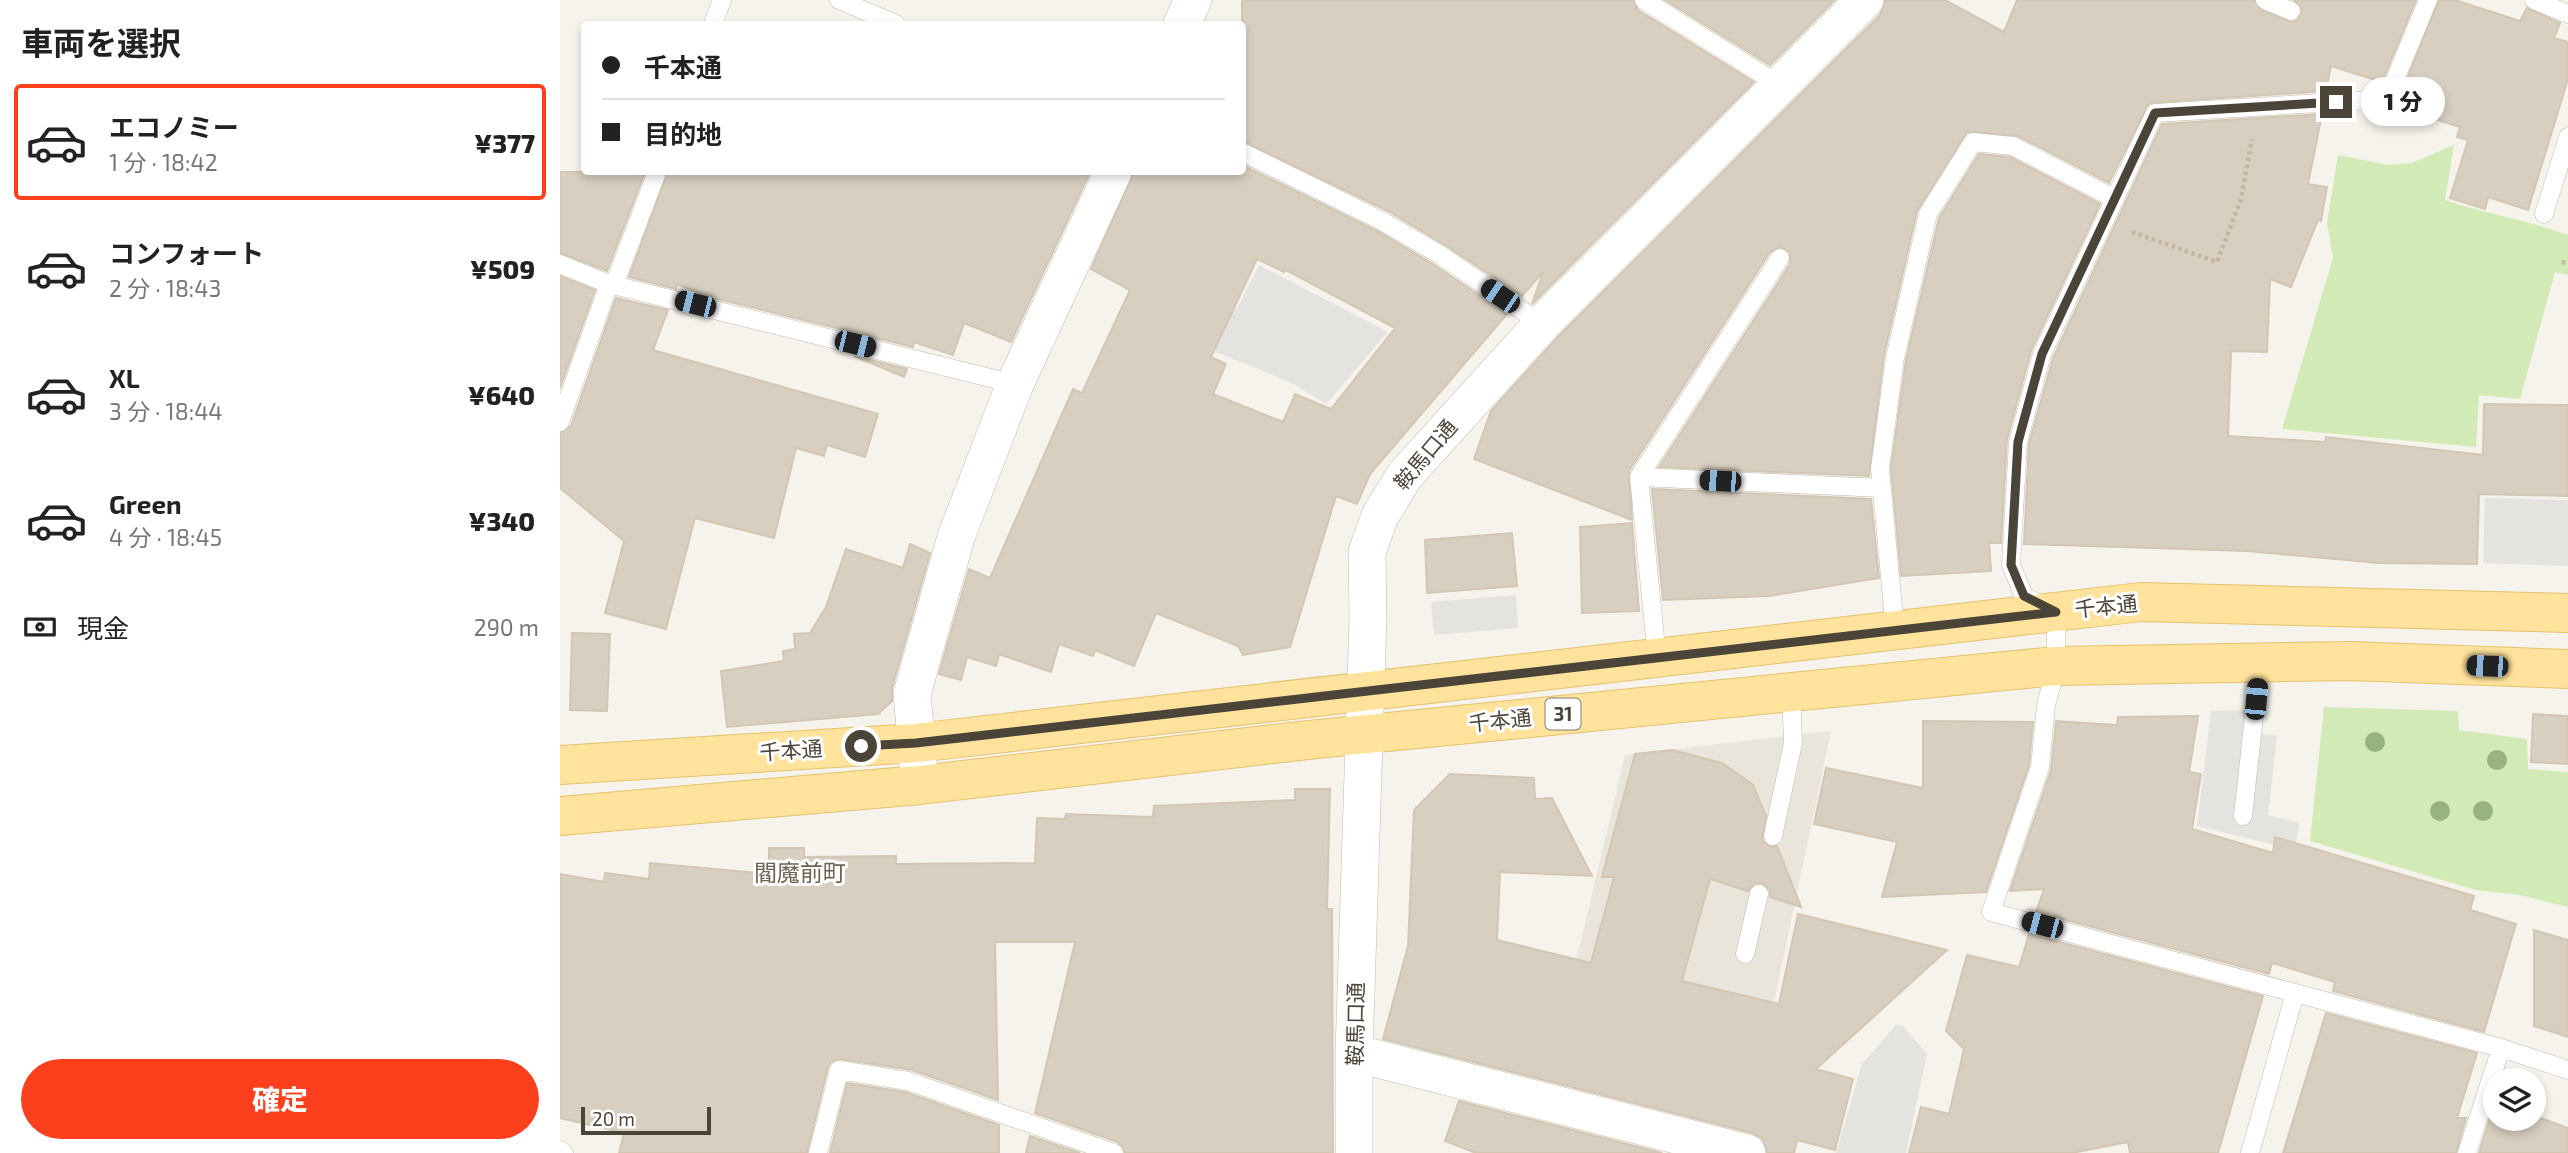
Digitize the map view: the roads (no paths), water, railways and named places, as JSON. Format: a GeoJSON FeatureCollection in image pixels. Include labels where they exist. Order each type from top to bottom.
{"type":"FeatureCollection","features":[{"type":"Feature","properties":{"kind":"main road","name":"千本通"},"geometry":{"type":"LineString","coordinates":[[560,765],[916,743],[2154,603],[2568,613]]}},
{"type":"Feature","properties":{"kind":"main road","name":"千本通"},"geometry":{"type":"LineString","coordinates":[[560,816],[920,785],[1364,735],[2056,666],[2351,661],[2568,669]]}},
{"type":"Feature","properties":{"kind":"street"},"geometry":{"type":"LineString","coordinates":[[1183,21],[1193,0]]}},
{"type":"Feature","properties":{"kind":"street","name":"鞍馬口通"},"geometry":{"type":"LineString","coordinates":[[1354,1153],[1354,1053],[1366,691],[1367,552],[1380,516],[1405,475],[1542,324],[1863,1]]}},
{"type":"Feature","properties":{"kind":"street"},"geometry":{"type":"LineString","coordinates":[[920,785],[912,694],[956,537],[1015,384],[1112,175]]}},
{"type":"Feature","properties":{"kind":"street"},"geometry":{"type":"LineString","coordinates":[[1354,1053],[1748,1153]]}},
{"type":"Feature","properties":{"kind":"lane"},"geometry":{"type":"LineString","coordinates":[[714,21],[722,0]]}},
{"type":"Feature","properties":{"kind":"lane"},"geometry":{"type":"LineString","coordinates":[[839,0],[889,21]]}},
{"type":"Feature","properties":{"kind":"lane"},"geometry":{"type":"LineString","coordinates":[[1644,0],[1780,85]]}},
{"type":"Feature","properties":{"kind":"lane"},"geometry":{"type":"LineString","coordinates":[[2265,0],[2291,11]]}},
{"type":"Feature","properties":{"kind":"lane"},"geometry":{"type":"LineString","coordinates":[[2428,0],[2387,99],[2155,113],[2042,354],[2018,442],[2011,565],[2024,596],[2056,612],[2056,666],[2046,705],[2040,767],[1991,912],[2501,1048],[2568,1070]]}},
{"type":"Feature","properties":{"kind":"lane"},"geometry":{"type":"LineString","coordinates":[[2534,0],[2568,14]]}},
{"type":"Feature","properties":{"kind":"lane"},"geometry":{"type":"LineString","coordinates":[[2544,214],[2568,138]]}},
{"type":"Feature","properties":{"kind":"lane"},"geometry":{"type":"LineString","coordinates":[[1895,631],[1880,468],[1895,358],[1928,214],[1973,142],[2012,146],[2115,199]]}},
{"type":"Feature","properties":{"kind":"lane"},"geometry":{"type":"LineString","coordinates":[[1246,154],[1427,247],[1542,324]]}},
{"type":"Feature","properties":{"kind":"lane"},"geometry":{"type":"LineString","coordinates":[[560,422],[656,175]]}},
{"type":"Feature","properties":{"kind":"lane"},"geometry":{"type":"LineString","coordinates":[[1657,658],[1639,477],[1780,258]]}},
{"type":"Feature","properties":{"kind":"lane"},"geometry":{"type":"LineString","coordinates":[[560,264],[612,284],[1015,384]]}},
{"type":"Feature","properties":{"kind":"lane"},"geometry":{"type":"LineString","coordinates":[[1639,477],[1882,488]]}},
{"type":"Feature","properties":{"kind":"lane"},"geometry":{"type":"LineString","coordinates":[[2243,816],[2260,662]]}},
{"type":"Feature","properties":{"kind":"lane"},"geometry":{"type":"LineString","coordinates":[[1773,836],[1793,743],[1791,692]]}},
{"type":"Feature","properties":{"kind":"lane"},"geometry":{"type":"LineString","coordinates":[[1745,954],[1759,894]]}},
{"type":"Feature","properties":{"kind":"lane"},"geometry":{"type":"LineString","coordinates":[[2250,1153],[2295,993]]}},
{"type":"Feature","properties":{"kind":"lane"},"geometry":{"type":"LineString","coordinates":[[2467,1153],[2501,1048]]}},
{"type":"Feature","properties":{"kind":"lane"},"geometry":{"type":"LineString","coordinates":[[818,1153],[839,1070],[908,1081],[1114,1153]]}},
{"type":"Feature","properties":{"kind":"district","name":"閻魔前町"},"geometry":{"type":"Point","coordinates":[800,873]}}]}
